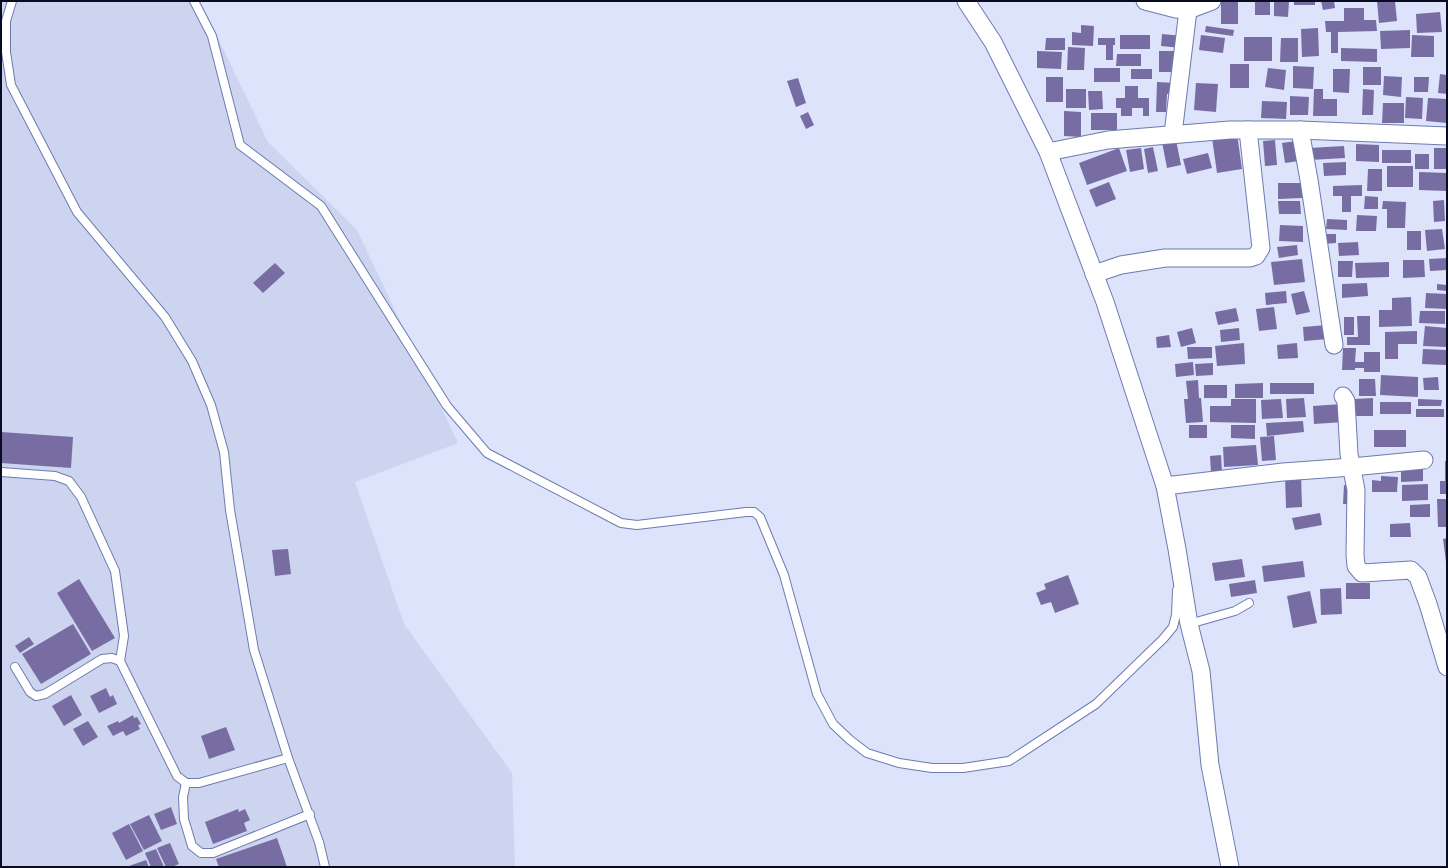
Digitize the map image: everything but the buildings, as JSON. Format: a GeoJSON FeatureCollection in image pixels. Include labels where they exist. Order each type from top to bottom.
{"type":"FeatureCollection","features":[{"type":"Feature","properties":{"kind":"street"},"geometry":{"type":"LineString","coordinates":[[966,1],[993,42],[1048,152],[1108,310],[1165,486],[1189,624],[1201,671],[1210,765],[1230,867]]}},
{"type":"Feature","properties":{"kind":"street"},"geometry":{"type":"LineString","coordinates":[[1145,1],[1200,4],[1173,134]]}},
{"type":"Feature","properties":{"kind":"street"},"geometry":{"type":"LineString","coordinates":[[1048,152],[1108,140],[1173,134],[1248,130],[1300,130],[1447,136]]}},
{"type":"Feature","properties":{"kind":"street"},"geometry":{"type":"LineString","coordinates":[[1094,274],[1121,265],[1165,258],[1250,258],[1256,256],[1261,248],[1248,130]]}},
{"type":"Feature","properties":{"kind":"street"},"geometry":{"type":"LineString","coordinates":[[1300,130],[1334,345]]}},
{"type":"Feature","properties":{"kind":"street"},"geometry":{"type":"LineString","coordinates":[[1343,396],[1346,401],[1349,454],[1356,490],[1356,566],[1362,572],[1411,570],[1418,577],[1428,604],[1447,667]]}},
{"type":"Feature","properties":{"kind":"street"},"geometry":{"type":"LineString","coordinates":[[1165,486],[1282,472],[1424,460]]}},
{"type":"Feature","properties":{"kind":"lane"},"geometry":{"type":"LineString","coordinates":[[12,1],[6,21],[6,52],[12,85],[77,212],[165,317],[192,361],[211,406],[224,452],[230,510],[254,650],[288,758],[310,814],[325,867]]}},
{"type":"Feature","properties":{"kind":"lane"},"geometry":{"type":"LineString","coordinates":[[194,1],[212,36],[240,145],[321,206],[447,406],[487,453],[622,523],[637,525],[754,512],[760,517],[784,575],[817,694],[833,724],[867,753],[899,764],[932,768],[963,768],[1009,761],[1096,704],[1163,639],[1173,627],[1176,615],[1176,594],[1179,579],[1177,549]]}},
{"type":"Feature","properties":{"kind":"lane"},"geometry":{"type":"LineString","coordinates":[[1,472],[55,476],[69,481],[81,497],[115,571],[124,636],[120,661],[177,776],[186,783],[199,783],[288,758]]}},
{"type":"Feature","properties":{"kind":"lane"},"geometry":{"type":"LineString","coordinates":[[1189,624],[1235,612],[1248,603]]}},
{"type":"Feature","properties":{"kind":"lane"},"geometry":{"type":"LineString","coordinates":[[15,667],[30,692],[36,696],[45,694],[102,659],[112,658],[120,661]]}},
{"type":"Feature","properties":{"kind":"lane"},"geometry":{"type":"LineString","coordinates":[[186,783],[183,796],[184,818],[192,846],[201,853],[213,853],[310,814]]}},
{"type":"Feature","properties":{"kind":"shaded area"},"geometry":{"type":"Polygon","coordinates":[[[1,1],[200,1],[268,142],[357,230],[458,443],[355,482],[404,624],[512,773],[515,867],[1,867],[1,1]]]}}]}
